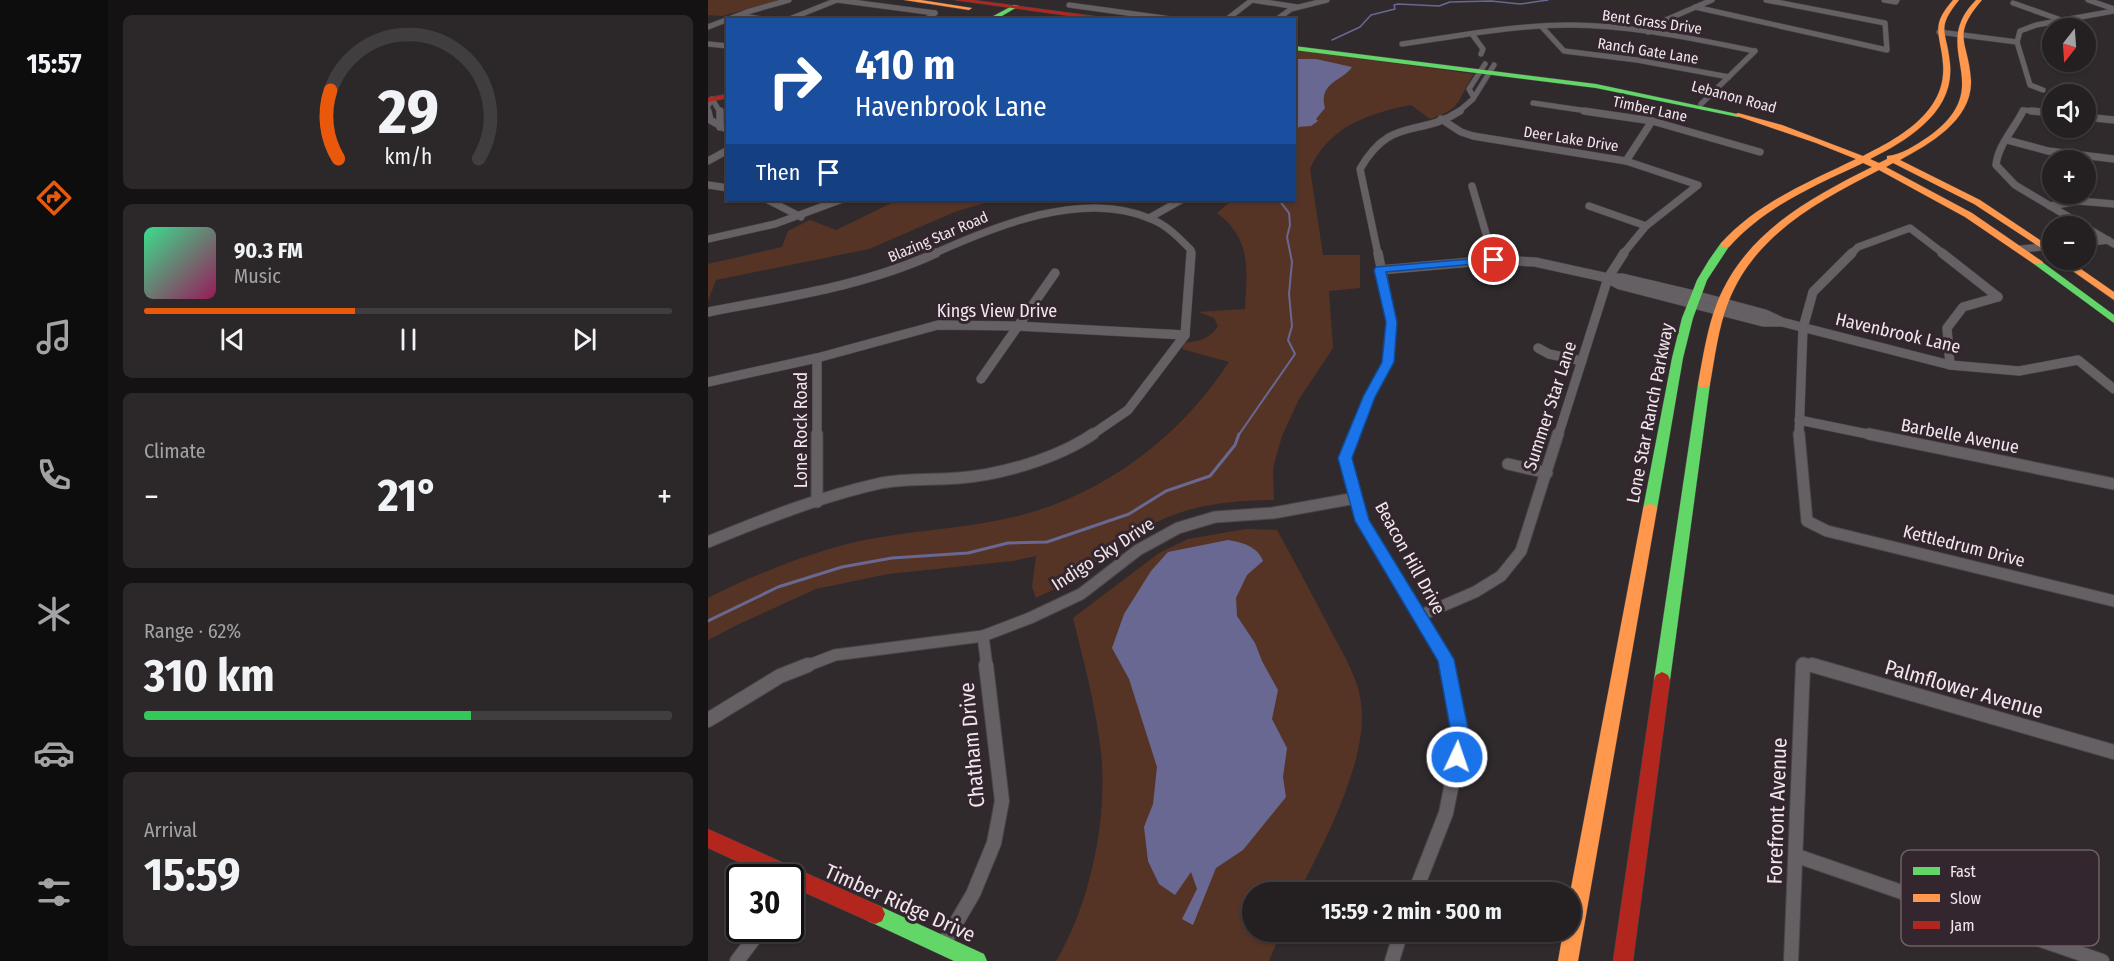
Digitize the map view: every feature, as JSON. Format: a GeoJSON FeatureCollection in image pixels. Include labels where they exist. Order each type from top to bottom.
{"type":"FeatureCollection","features":[{"type":"Feature","properties":{"kind":"main road"},"geometry":{"type":"LineString","coordinates":[[907,0],[1106,18]]}},
{"type":"Feature","properties":{"kind":"main road"},"geometry":{"type":"LineString","coordinates":[[958,0],[1052,18]]}},
{"type":"Feature","properties":{"kind":"main road"},"geometry":{"type":"LineString","coordinates":[[980,18],[1027,0]]}},
{"type":"Feature","properties":{"kind":"main road"},"geometry":{"type":"LineString","coordinates":[[1956,0],[1943,16],[1939,32],[1947,66],[1947,81],[1968,85]]}},
{"type":"Feature","properties":{"kind":"main road"},"geometry":{"type":"LineString","coordinates":[[1623,961],[1707,362],[1720,306],[1742,261],[1779,222],[1809,202],[1928,141],[1960,108],[1969,75],[1959,34],[1960,22],[1978,0]]}},
{"type":"Feature","properties":{"kind":"main road","name":"Lebanon Road"},"geometry":{"type":"LineString","coordinates":[[1296,41],[1486,65],[1705,100],[1785,118],[1977,202],[2042,241]]}},
{"type":"Feature","properties":{"kind":"main road","name":"Lebanon Road"},"geometry":{"type":"LineString","coordinates":[[1296,48],[1486,65]]}},
{"type":"Feature","properties":{"kind":"main road","name":"Lone Star Ranch Parkway"},"geometry":{"type":"LineString","coordinates":[[1568,961],[1681,340],[1692,299],[1719,251],[1754,215],[1784,195],[1913,131],[1937,103],[1947,81]]}},
{"type":"Feature","properties":{"kind":"main road"},"geometry":{"type":"LineString","coordinates":[[1937,103],[1960,108]]}},
{"type":"Feature","properties":{"kind":"main road","name":"Lebanon Road"},"geometry":{"type":"LineString","coordinates":[[1887,162],[2021,249],[2114,320]]}},
{"type":"Feature","properties":{"kind":"main road"},"geometry":{"type":"LineString","coordinates":[[2076,270],[2114,297]]}},
{"type":"Feature","properties":{"kind":"main road","name":"Timber Ridge Drive"},"geometry":{"type":"LineString","coordinates":[[708,838],[755,864]]}},
{"type":"Feature","properties":{"kind":"main road","name":"Timber Ridge Drive"},"geometry":{"type":"LineString","coordinates":[[804,890],[943,945],[977,961]]}},
{"type":"Feature","properties":{"kind":"street"},"geometry":{"type":"LineString","coordinates":[[730,18],[789,0]]}},
{"type":"Feature","properties":{"kind":"street"},"geometry":{"type":"LineString","coordinates":[[1075,0],[1069,5],[1163,18]]}},
{"type":"Feature","properties":{"kind":"street"},"geometry":{"type":"LineString","coordinates":[[1229,18],[1252,0],[1297,7]]}},
{"type":"Feature","properties":{"kind":"street"},"geometry":{"type":"LineString","coordinates":[[1278,18],[1282,13],[1297,7],[1327,0]]}},
{"type":"Feature","properties":{"kind":"street"},"geometry":{"type":"LineString","coordinates":[[1648,32],[1654,25],[1712,0]]}},
{"type":"Feature","properties":{"kind":"street"},"geometry":{"type":"LineString","coordinates":[[1695,8],[1887,50],[1885,23],[1766,0]]}},
{"type":"Feature","properties":{"kind":"street"},"geometry":{"type":"LineString","coordinates":[[1884,0],[1897,1]]}},
{"type":"Feature","properties":{"kind":"street"},"geometry":{"type":"LineString","coordinates":[[2088,0],[2114,10]]}},
{"type":"Feature","properties":{"kind":"street"},"geometry":{"type":"LineString","coordinates":[[792,18],[833,1],[881,5],[935,14],[928,18]]}},
{"type":"Feature","properties":{"kind":"street"},"geometry":{"type":"LineString","coordinates":[[2013,3],[2056,18]]}},
{"type":"Feature","properties":{"kind":"street"},"geometry":{"type":"LineString","coordinates":[[2072,18],[2114,10]]}},
{"type":"Feature","properties":{"kind":"street"},"geometry":{"type":"LineString","coordinates":[[737,15],[757,18]]}},
{"type":"Feature","properties":{"kind":"street"},"geometry":{"type":"LineString","coordinates":[[708,27],[726,20]]}},
{"type":"Feature","properties":{"kind":"street"},"geometry":{"type":"LineString","coordinates":[[2042,24],[2020,31],[2017,42],[2030,85],[2042,90]]}},
{"type":"Feature","properties":{"kind":"street","name":"Bent Grass Drive"},"geometry":{"type":"LineString","coordinates":[[1402,44],[1472,34],[1586,25],[1648,32],[1755,51],[1729,77]]}},
{"type":"Feature","properties":{"kind":"street","name":"Ranch Gate Lane"},"geometry":{"type":"LineString","coordinates":[[1542,27],[1564,51],[1637,60],[1729,77]]}},
{"type":"Feature","properties":{"kind":"street"},"geometry":{"type":"LineString","coordinates":[[1939,32],[2017,42]]}},
{"type":"Feature","properties":{"kind":"street"},"geometry":{"type":"LineString","coordinates":[[1472,34],[1483,49],[1486,65],[1469,89],[1473,96]]}},
{"type":"Feature","properties":{"kind":"street"},"geometry":{"type":"LineString","coordinates":[[708,44],[726,46]]}},
{"type":"Feature","properties":{"kind":"street","name":"Beacon Hill Drive"},"geometry":{"type":"LineString","coordinates":[[1419,882],[1446,813],[1461,738],[1445,659],[1362,521],[1345,458],[1369,397],[1388,362],[1392,336],[1392,322],[1360,169],[1370,151],[1379,142],[1403,130],[1441,119],[1468,106],[1478,92],[1486,65]]}},
{"type":"Feature","properties":{"kind":"street"},"geometry":{"type":"LineString","coordinates":[[1705,100],[1729,77]]}},
{"type":"Feature","properties":{"kind":"street"},"geometry":{"type":"LineString","coordinates":[[715,103],[710,120],[726,130]]}},
{"type":"Feature","properties":{"kind":"street"},"geometry":{"type":"LineString","coordinates":[[715,103],[722,118],[720,128]]}},
{"type":"Feature","properties":{"kind":"street","name":"Timber Lane"},"geometry":{"type":"LineString","coordinates":[[1533,103],[1652,121],[1760,152]]}},
{"type":"Feature","properties":{"kind":"street"},"geometry":{"type":"LineString","coordinates":[[2042,112],[2023,110],[2015,128],[1995,155],[1998,169],[2015,185],[2111,242]]}},
{"type":"Feature","properties":{"kind":"street"},"geometry":{"type":"LineString","coordinates":[[2096,118],[2114,120]]}},
{"type":"Feature","properties":{"kind":"street","name":"Deer Lake Drive"},"geometry":{"type":"LineString","coordinates":[[1441,119],[1461,132],[1489,140],[1626,161],[1698,185]]}},
{"type":"Feature","properties":{"kind":"street"},"geometry":{"type":"LineString","coordinates":[[1626,161],[1652,121]]}},
{"type":"Feature","properties":{"kind":"street"},"geometry":{"type":"LineString","coordinates":[[2007,140],[2048,151],[2114,159]]}},
{"type":"Feature","properties":{"kind":"street"},"geometry":{"type":"LineString","coordinates":[[708,161],[726,151]]}},
{"type":"Feature","properties":{"kind":"street"},"geometry":{"type":"LineString","coordinates":[[708,185],[726,188]]}},
{"type":"Feature","properties":{"kind":"street","name":"Summer Star Lane"},"geometry":{"type":"LineString","coordinates":[[1419,616],[1475,592],[1501,576],[1521,551],[1608,278],[1626,249],[1646,226],[1698,185]]}},
{"type":"Feature","properties":{"kind":"street"},"geometry":{"type":"LineString","coordinates":[[1472,186],[1494,260]]}},
{"type":"Feature","properties":{"kind":"street"},"geometry":{"type":"LineString","coordinates":[[770,201],[801,218]]}},
{"type":"Feature","properties":{"kind":"street"},"geometry":{"type":"LineString","coordinates":[[708,239],[765,228],[801,218],[838,201]]}},
{"type":"Feature","properties":{"kind":"street"},"geometry":{"type":"LineString","coordinates":[[1151,217],[1179,201]]}},
{"type":"Feature","properties":{"kind":"street"},"geometry":{"type":"LineString","coordinates":[[2050,206],[2079,201],[2114,204]]}},
{"type":"Feature","properties":{"kind":"street"},"geometry":{"type":"LineString","coordinates":[[1589,206],[1646,226]]}},
{"type":"Feature","properties":{"kind":"street","name":"Blazing Star Road"},"geometry":{"type":"LineString","coordinates":[[708,312],[850,284],[900,268],[997,226],[1041,214],[1105,210],[1151,217],[1173,232],[1191,250],[1185,335]]}},
{"type":"Feature","properties":{"kind":"street"},"geometry":{"type":"LineString","coordinates":[[1799,420],[1803,328],[1813,292],[1858,247],[1910,228],[1998,297],[1964,307],[1947,328],[1950,365]]}},
{"type":"Feature","properties":{"kind":"street"},"geometry":{"type":"LineString","coordinates":[[2096,243],[2111,242]]}},
{"type":"Feature","properties":{"kind":"street"},"geometry":{"type":"LineString","coordinates":[[2021,249],[2042,247]]}},
{"type":"Feature","properties":{"kind":"street","name":"Havenbrook Lane"},"geometry":{"type":"LineString","coordinates":[[1380,270],[1494,260],[1535,262],[1608,278],[1620,285],[1720,306],[1763,322],[1782,322],[1950,365],[2019,371],[2078,360],[2114,390]]}},
{"type":"Feature","properties":{"kind":"street"},"geometry":{"type":"LineString","coordinates":[[981,379],[1055,273]]}},
{"type":"Feature","properties":{"kind":"street","name":"Kings View Drive"},"geometry":{"type":"LineString","coordinates":[[708,382],[817,358],[938,325],[1016,326],[1185,335]]}},
{"type":"Feature","properties":{"kind":"street"},"geometry":{"type":"LineString","coordinates":[[708,542],[785,511],[883,483],[962,477],[1015,467],[1074,447],[1128,410],[1185,335]]}},
{"type":"Feature","properties":{"kind":"street"},"geometry":{"type":"LineString","coordinates":[[1538,348],[1549,354],[1582,362]]}},
{"type":"Feature","properties":{"kind":"street","name":"Lone Rock Road"},"geometry":{"type":"LineString","coordinates":[[817,358],[817,502]]}},
{"type":"Feature","properties":{"kind":"street","name":"Barbelle Avenue"},"geometry":{"type":"LineString","coordinates":[[1799,420],[2114,484]]}},
{"type":"Feature","properties":{"kind":"street","name":"Kettledrum Drive"},"geometry":{"type":"LineString","coordinates":[[1799,420],[1799,448],[1807,521],[1827,531],[2114,601]]}},
{"type":"Feature","properties":{"kind":"street"},"geometry":{"type":"LineString","coordinates":[[1508,464],[1547,472]]}},
{"type":"Feature","properties":{"kind":"street","name":"Indigo Sky Drive"},"geometry":{"type":"LineString","coordinates":[[708,720],[780,676],[835,655],[983,636],[1030,618],[1082,594],[1138,550],[1178,528],[1215,517],[1291,511],[1356,498]]}},
{"type":"Feature","properties":{"kind":"street","name":"Chatham Drive"},"geometry":{"type":"LineString","coordinates":[[943,945],[973,894],[994,843],[1002,801],[983,636]]}},
{"type":"Feature","properties":{"kind":"street","name":"Palmflower Avenue"},"geometry":{"type":"LineString","coordinates":[[1803,663],[2114,752]]}},
{"type":"Feature","properties":{"kind":"street","name":"Forefront Avenue"},"geometry":{"type":"LineString","coordinates":[[1791,961],[1803,663]]}},
{"type":"Feature","properties":{"kind":"street"},"geometry":{"type":"LineString","coordinates":[[1797,856],[1901,892]]}},
{"type":"Feature","properties":{"kind":"street"},"geometry":{"type":"LineString","coordinates":[[737,961],[751,942]]}},
{"type":"Feature","properties":{"kind":"street"},"geometry":{"type":"LineString","coordinates":[[1392,961],[1398,942]]}},
{"type":"Feature","properties":{"kind":"street"},"geometry":{"type":"LineString","coordinates":[[2058,946],[2102,961]]}},
{"type":"Feature","properties":{"kind":"shaded area"},"geometry":{"type":"Polygon","coordinates":[[[708,0],[780,0],[722,16],[708,15],[708,0]]]}},
{"type":"Feature","properties":{"kind":"shaded area"},"geometry":{"type":"Polygon","coordinates":[[[1296,50],[1474,74],[1458,102],[1448,111],[1430,119],[1411,105],[1365,118],[1339,132],[1327,142],[1310,169],[1323,255],[1360,255],[1360,288],[1329,291],[1333,348],[1299,399],[1282,436],[1273,468],[1274,500],[1214,504],[1161,520],[1118,545],[1065,583],[1036,598],[1032,587],[1036,556],[1013,561],[888,574],[816,589],[708,640],[708,598],[726,589],[787,563],[851,543],[1000,520],[1050,506],[1110,477],[1138,459],[1164,438],[1188,415],[1229,362],[1182,349],[1185,343],[1204,339],[1218,326],[1214,318],[1199,312],[1245,309],[1246,268],[1242,245],[1236,233],[1217,213],[1231,201],[1296,201],[1296,50]]]}},
{"type":"Feature","properties":{"kind":"shaded area"},"geometry":{"type":"Polygon","coordinates":[[[896,201],[992,201],[957,211],[869,249],[716,280],[708,301],[708,264],[782,247],[788,231],[810,220],[836,230],[896,201]]]}},
{"type":"Feature","properties":{"kind":"shaded area"},"geometry":{"type":"Polygon","coordinates":[[[1246,529],[1277,530],[1353,673],[1361,703],[1362,725],[1351,774],[1332,825],[1304,882],[1242,882],[1242,942],[1277,942],[1269,961],[1056,961],[1068,939],[1087,888],[1094,861],[1102,805],[1099,736],[1073,618],[1159,553],[1188,539],[1246,529]]]}},
{"type":"Feature","properties":{"kind":"water"},"geometry":{"type":"Polygon","coordinates":[[[1296,59],[1316,59],[1352,67],[1328,87],[1324,99],[1325,108],[1316,119],[1318,121],[1311,126],[1296,127],[1296,59]]]}},
{"type":"Feature","properties":{"kind":"water"},"geometry":{"type":"Polygon","coordinates":[[[1228,540],[1249,546],[1261,556],[1263,561],[1247,575],[1236,598],[1237,616],[1255,643],[1278,690],[1272,719],[1287,748],[1283,777],[1286,797],[1243,850],[1216,868],[1193,925],[1182,919],[1197,889],[1191,872],[1175,895],[1159,884],[1148,861],[1144,827],[1153,804],[1157,767],[1129,679],[1112,648],[1124,614],[1151,571],[1168,552],[1228,540]]]}},
{"type":"Feature","properties":{"kind":"waterway"},"geometry":{"type":"LineString","coordinates":[[1332,40],[1360,27],[1371,15],[1395,9],[1394,5],[1398,4],[1439,6],[1450,2],[1491,1],[1520,4],[1548,0]]}},
{"type":"Feature","properties":{"kind":"waterway"},"geometry":{"type":"LineString","coordinates":[[1296,129],[1300,124]]}},
{"type":"Feature","properties":{"kind":"waterway"},"geometry":{"type":"LineString","coordinates":[[1239,435],[1295,354],[1288,340],[1292,326],[1289,294],[1292,262],[1287,237],[1290,225],[1289,213],[1280,201]]}},
{"type":"Feature","properties":{"kind":"waterway"},"geometry":{"type":"LineString","coordinates":[[708,621],[778,587],[842,567],[892,558],[968,553],[1008,543],[1047,542],[1129,514],[1166,491],[1210,476],[1235,445],[1239,435]]}},
{"type":"Feature","properties":{"kind":"traffic: fast"},"geometry":{"type":"LineString","coordinates":[[993,18],[1016,6]]}},
{"type":"Feature","properties":{"kind":"traffic: fast"},"geometry":{"type":"LineString","coordinates":[[1296,48],[1596,86],[1738,115]]}},
{"type":"Feature","properties":{"kind":"traffic: fast"},"geometry":{"type":"LineString","coordinates":[[1650,509],[1687,318],[1702,280],[1725,245]]}},
{"type":"Feature","properties":{"kind":"traffic: fast"},"geometry":{"type":"LineString","coordinates":[[2038,262],[2114,320]]}},
{"type":"Feature","properties":{"kind":"traffic: fast"},"geometry":{"type":"LineString","coordinates":[[1662,680],[1704,384]]}},
{"type":"Feature","properties":{"kind":"traffic: fast"},"geometry":{"type":"LineString","coordinates":[[875,914],[977,961]]}},
{"type":"Feature","properties":{"kind":"traffic: slow"},"geometry":{"type":"LineString","coordinates":[[907,0],[969,8]]}},
{"type":"Feature","properties":{"kind":"traffic: slow"},"geometry":{"type":"LineString","coordinates":[[1725,245],[1753,218],[1785,196],[1892,144],[1909,133],[1931,113],[1941,98],[1947,73],[1940,27],[1948,9],[1956,0]]}},
{"type":"Feature","properties":{"kind":"traffic: slow"},"geometry":{"type":"LineString","coordinates":[[1704,384],[1712,340],[1723,304],[1736,274],[1754,249],[1776,228],[1803,208],[1917,147],[1937,134],[1954,117],[1963,104],[1967,81],[1960,49],[1961,26],[1966,15],[1979,0]]}},
{"type":"Feature","properties":{"kind":"traffic: slow"},"geometry":{"type":"LineString","coordinates":[[1738,115],[1818,141],[1895,174],[1968,215],[2038,262]]}},
{"type":"Feature","properties":{"kind":"traffic: slow"},"geometry":{"type":"LineString","coordinates":[[1890,158],[1977,202],[2042,245]]}},
{"type":"Feature","properties":{"kind":"traffic: slow"},"geometry":{"type":"LineString","coordinates":[[2076,270],[2114,297]]}},
{"type":"Feature","properties":{"kind":"traffic: slow"},"geometry":{"type":"LineString","coordinates":[[1568,961],[1650,509]]}},
{"type":"Feature","properties":{"kind":"traffic: jam"},"geometry":{"type":"LineString","coordinates":[[958,0],[1104,18]]}},
{"type":"Feature","properties":{"kind":"traffic: jam"},"geometry":{"type":"LineString","coordinates":[[708,100],[726,96]]}},
{"type":"Feature","properties":{"kind":"traffic: jam"},"geometry":{"type":"LineString","coordinates":[[1623,961],[1662,680]]}},
{"type":"Feature","properties":{"kind":"traffic: jam"},"geometry":{"type":"LineString","coordinates":[[708,838],[875,914]]}},
{"type":"Feature","properties":{"kind":"route"},"geometry":{"type":"LineString","coordinates":[[1457,757],[1461,738],[1445,659],[1362,521],[1345,458],[1369,397],[1388,362],[1392,322],[1380,270],[1494,260]]}}]}
